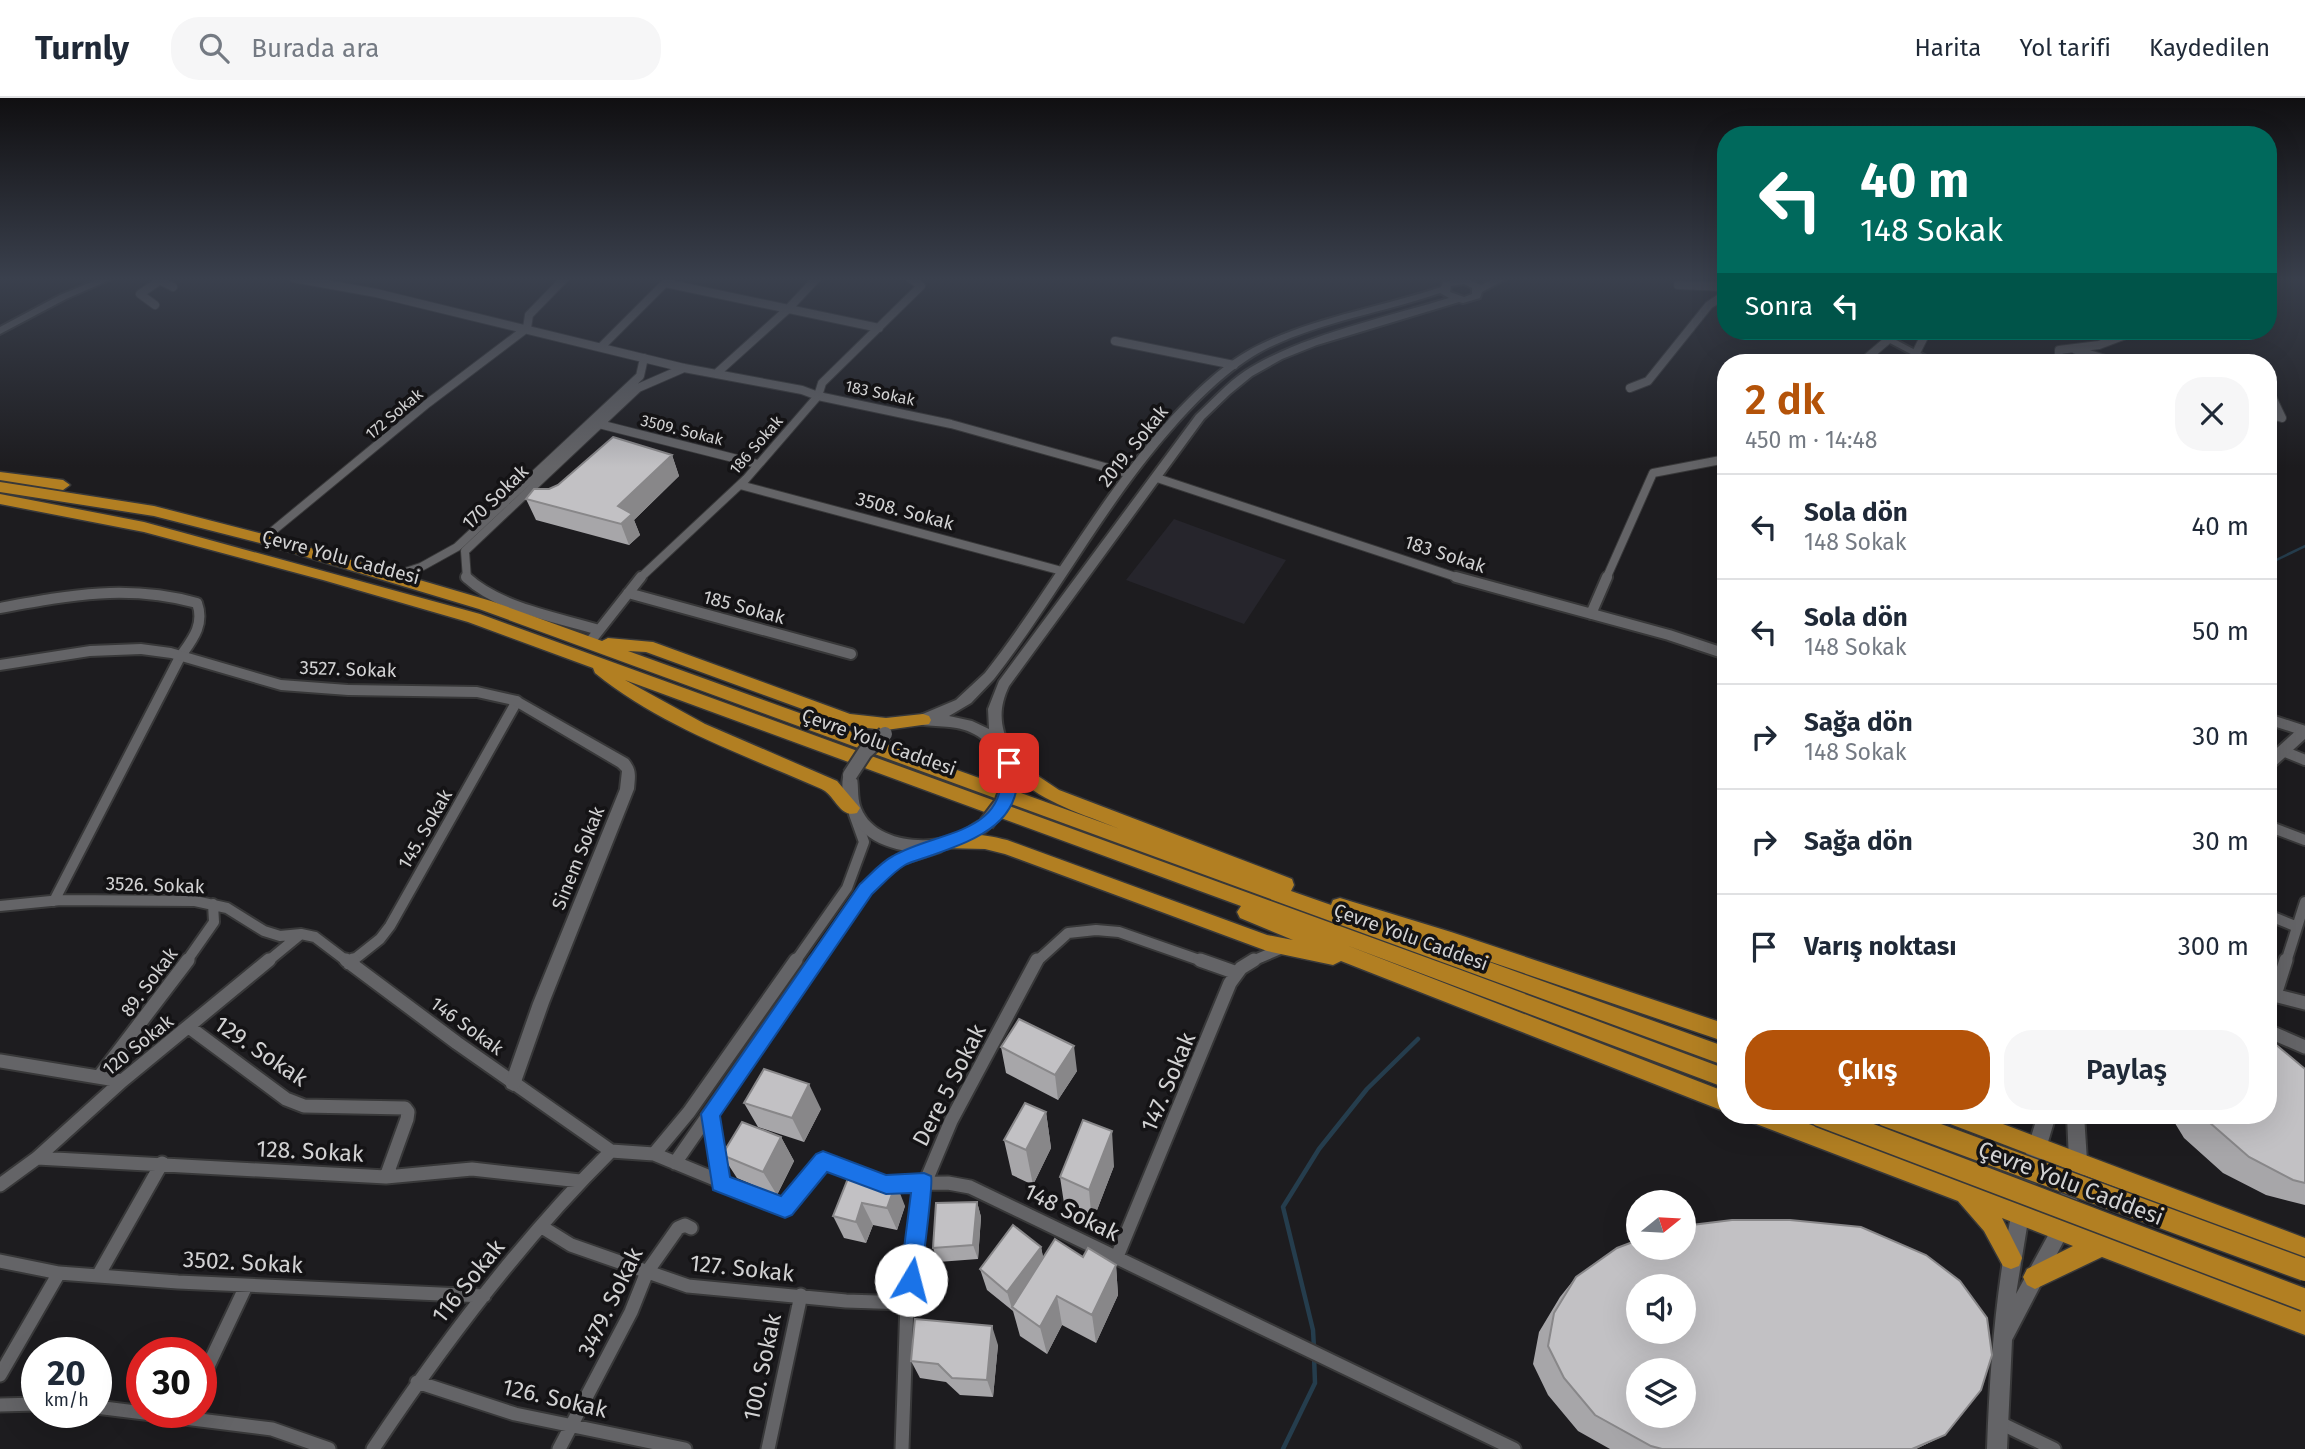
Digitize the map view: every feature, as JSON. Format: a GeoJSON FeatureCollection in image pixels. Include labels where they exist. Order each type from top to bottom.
{"type":"FeatureCollection","features":[{"type":"Feature","properties":{"kind":"highway"},"geometry":{"type":"LineString","coordinates":[[0,476],[70,486],[154,510]]}},
{"type":"Feature","properties":{"kind":"highway","name":"Çevre Yolu Caddesi"},"geometry":{"type":"LineString","coordinates":[[0,487],[154,510],[263,539],[485,605],[1131,841],[1453,967],[1717,1075]]}},
{"type":"Feature","properties":{"kind":"highway","name":"Çevre Yolu Caddesi"},"geometry":{"type":"LineString","coordinates":[[0,499],[144,527],[474,618],[593,645],[1014,816],[1453,967],[1717,1054]]}},
{"type":"Feature","properties":{"kind":"highway"},"geometry":{"type":"LineString","coordinates":[[0,511],[144,527]]}},
{"type":"Feature","properties":{"kind":"highway"},"geometry":{"type":"LineString","coordinates":[[593,645],[647,646],[849,720],[886,724],[923,720]]}},
{"type":"Feature","properties":{"kind":"highway"},"geometry":{"type":"LineString","coordinates":[[593,645],[628,691],[699,729],[831,786],[851,808]]}},
{"type":"Feature","properties":{"kind":"highway"},"geometry":{"type":"LineString","coordinates":[[1003,748],[1020,773],[1053,794],[1327,902]]}},
{"type":"Feature","properties":{"kind":"highway"},"geometry":{"type":"LineString","coordinates":[[1014,816],[1376,966],[1717,1099]]}},
{"type":"Feature","properties":{"kind":"highway"},"geometry":{"type":"LineString","coordinates":[[1131,841],[1464,944],[1717,1030]]}},
{"type":"Feature","properties":{"kind":"highway"},"geometry":{"type":"LineString","coordinates":[[949,843],[985,842],[1007,847],[1267,943],[1376,966]]}},
{"type":"Feature","properties":{"kind":"highway"},"geometry":{"type":"LineString","coordinates":[[1782,1124],[2305,1323]]}},
{"type":"Feature","properties":{"kind":"highway","name":"Çevre Yolu Caddesi"},"geometry":{"type":"LineString","coordinates":[[1843,1124],[2305,1300]]}},
{"type":"Feature","properties":{"kind":"highway","name":"Çevre Yolu Caddesi"},"geometry":{"type":"LineString","coordinates":[[1909,1124],[2305,1270]]}},
{"type":"Feature","properties":{"kind":"highway"},"geometry":{"type":"LineString","coordinates":[[1979,1124],[2305,1249]]}},
{"type":"Feature","properties":{"kind":"highway"},"geometry":{"type":"LineString","coordinates":[[1960,1192],[1992,1223],[2011,1258]]}},
{"type":"Feature","properties":{"kind":"highway"},"geometry":{"type":"LineString","coordinates":[[2035,1277],[2057,1264],[2101,1246]]}},
{"type":"Feature","properties":{"kind":"street","name":"172 Sokak"},"geometry":{"type":"LineString","coordinates":[[263,539],[428,403],[510,341]]}},
{"type":"Feature","properties":{"kind":"street","name":"183 Sokak"},"geometry":{"type":"LineString","coordinates":[[578,341],[684,368],[718,372],[951,424],[1130,474]]}},
{"type":"Feature","properties":{"kind":"street"},"geometry":{"type":"LineString","coordinates":[[601,347],[607,341]]}},
{"type":"Feature","properties":{"kind":"street"},"geometry":{"type":"LineString","coordinates":[[718,372],[752,341]]}},
{"type":"Feature","properties":{"kind":"street","name":"186 Sokak"},"geometry":{"type":"LineString","coordinates":[[593,645],[640,578],[740,485],[818,396],[822,383],[865,341]]}},
{"type":"Feature","properties":{"kind":"street"},"geometry":{"type":"LineString","coordinates":[[1115,341],[1234,365]]}},
{"type":"Feature","properties":{"kind":"street","name":"2019. Sokak"},"geometry":{"type":"LineString","coordinates":[[923,720],[950,710],[983,684],[1130,474],[1182,414],[1234,365],[1281,341]]}},
{"type":"Feature","properties":{"kind":"street","name":"2019. Sokak"},"geometry":{"type":"LineString","coordinates":[[1003,748],[992,724],[1004,684],[1200,417],[1248,374],[1279,357],[1319,341]]}},
{"type":"Feature","properties":{"kind":"street"},"geometry":{"type":"LineString","coordinates":[[1630,388],[1648,381],[1680,341]]}},
{"type":"Feature","properties":{"kind":"street"},"geometry":{"type":"LineString","coordinates":[[1871,354],[1887,341]]}},
{"type":"Feature","properties":{"kind":"street"},"geometry":{"type":"LineString","coordinates":[[1892,341],[1914,354]]}},
{"type":"Feature","properties":{"kind":"street"},"geometry":{"type":"LineString","coordinates":[[2059,354],[2059,351],[2076,350],[2109,341]]}},
{"type":"Feature","properties":{"kind":"street"},"geometry":{"type":"LineString","coordinates":[[2076,350],[2089,354]]}},
{"type":"Feature","properties":{"kind":"street","name":"170 Sokak"},"geometry":{"type":"LineString","coordinates":[[390,577],[421,566],[457,547],[640,376],[644,358]]}},
{"type":"Feature","properties":{"kind":"street","name":"170 Sokak"},"geometry":{"type":"LineString","coordinates":[[593,645],[475,586],[466,578],[465,551],[599,424],[649,381],[684,368]]}},
{"type":"Feature","properties":{"kind":"street","name":"3509. Sokak"},"geometry":{"type":"LineString","coordinates":[[599,424],[757,464]]}},
{"type":"Feature","properties":{"kind":"street"},"geometry":{"type":"LineString","coordinates":[[1591,614],[1653,473],[1717,461]]}},
{"type":"Feature","properties":{"kind":"street","name":"183 Sokak"},"geometry":{"type":"LineString","coordinates":[[1157,478],[1471,582],[1717,651]]}},
{"type":"Feature","properties":{"kind":"street","name":"3508. Sokak"},"geometry":{"type":"LineString","coordinates":[[740,485],[1062,571]]}},
{"type":"Feature","properties":{"kind":"street"},"geometry":{"type":"LineString","coordinates":[[0,608],[110,589],[168,593],[197,603],[202,612],[201,624],[180,657],[54,901]]}},
{"type":"Feature","properties":{"kind":"street","name":"185 Sokak"},"geometry":{"type":"LineString","coordinates":[[628,593],[851,654]]}},
{"type":"Feature","properties":{"kind":"street","name":"3527. Sokak"},"geometry":{"type":"LineString","coordinates":[[0,665],[90,651],[150,650],[281,685],[348,690],[477,692],[517,701]]}},
{"type":"Feature","properties":{"kind":"street","name":"3527. Sokak"},"geometry":{"type":"LineString","coordinates":[[0,674],[80,660],[180,657]]}},
{"type":"Feature","properties":{"kind":"street","name":"145. Sokak"},"geometry":{"type":"LineString","coordinates":[[349,963],[380,939],[390,926],[517,701]]}},
{"type":"Feature","properties":{"kind":"street","name":"Sinem Sokak"},"geometry":{"type":"LineString","coordinates":[[513,1083],[541,1003],[629,779],[629,770],[623,762],[517,701]]}},
{"type":"Feature","properties":{"kind":"street"},"geometry":{"type":"LineString","coordinates":[[653,1154],[689,1112],[847,888],[864,842],[848,792],[850,775],[857,760],[869,745],[885,734],[923,720],[970,724],[989,734],[1003,748],[1009,763],[1011,778],[1004,802],[986,824],[969,835],[899,860],[866,889],[675,1163]]}},
{"type":"Feature","properties":{"kind":"street"},"geometry":{"type":"LineString","coordinates":[[2277,722],[2305,731],[2277,756]]}},
{"type":"Feature","properties":{"kind":"street"},"geometry":{"type":"LineString","coordinates":[[2283,751],[2305,760]]}},
{"type":"Feature","properties":{"kind":"street"},"geometry":{"type":"LineString","coordinates":[[851,808],[862,824],[878,837],[900,845],[925,847],[949,843]]}},
{"type":"Feature","properties":{"kind":"street"},"geometry":{"type":"LineString","coordinates":[[2277,829],[2305,840]]}},
{"type":"Feature","properties":{"kind":"street","name":"3526. Sokak"},"geometry":{"type":"LineString","coordinates":[[0,906],[54,901],[213,904],[227,908],[264,931],[281,936],[301,934]]}},
{"type":"Feature","properties":{"kind":"street"},"geometry":{"type":"LineString","coordinates":[[2277,977],[2305,902]]}},
{"type":"Feature","properties":{"kind":"street","name":"89. Sokak"},"geometry":{"type":"LineString","coordinates":[[99,1077],[206,936],[214,922],[213,904]]}},
{"type":"Feature","properties":{"kind":"street"},"geometry":{"type":"LineString","coordinates":[[2277,919],[2295,926]]}},
{"type":"Feature","properties":{"kind":"street","name":"Dere 5 Sokak"},"geometry":{"type":"LineString","coordinates":[[902,1449],[907,1303],[918,1205],[924,1183],[951,1121],[1039,957],[1058,939],[1081,930],[1119,932],[1234,972]]}},
{"type":"Feature","properties":{"kind":"street","name":"146 Sokak"},"geometry":{"type":"LineString","coordinates":[[301,934],[315,937],[513,1083],[611,1151]]}},
{"type":"Feature","properties":{"kind":"street","name":"120 Sokak"},"geometry":{"type":"LineString","coordinates":[[0,1185],[37,1158],[122,1082],[301,934]]}},
{"type":"Feature","properties":{"kind":"street"},"geometry":{"type":"LineString","coordinates":[[1234,972],[1246,963],[1285,947]]}},
{"type":"Feature","properties":{"kind":"street","name":"147. Sokak"},"geometry":{"type":"LineString","coordinates":[[1116,1259],[1234,972]]}},
{"type":"Feature","properties":{"kind":"street"},"geometry":{"type":"LineString","coordinates":[[2277,996],[2305,1003]]}},
{"type":"Feature","properties":{"kind":"street","name":"129. Sokak"},"geometry":{"type":"LineString","coordinates":[[189,1027],[286,1099],[304,1105],[405,1108],[408,1112],[407,1119],[386,1177]]}},
{"type":"Feature","properties":{"kind":"street"},"geometry":{"type":"LineString","coordinates":[[2277,1035],[2305,1046]]}},
{"type":"Feature","properties":{"kind":"street"},"geometry":{"type":"LineString","coordinates":[[0,1061],[122,1082]]}},
{"type":"Feature","properties":{"kind":"street"},"geometry":{"type":"LineString","coordinates":[[710,1114],[720,1183]]}},
{"type":"Feature","properties":{"kind":"street"},"geometry":{"type":"LineString","coordinates":[[1997,1449],[2000,1343],[2017,1215],[2044,1124]]}},
{"type":"Feature","properties":{"kind":"street"},"geometry":{"type":"LineString","coordinates":[[2000,1343],[2060,1231],[2078,1161],[2076,1124]]}},
{"type":"Feature","properties":{"kind":"street","name":"148 Sokak"},"geometry":{"type":"LineString","coordinates":[[611,1151],[653,1154],[785,1208],[823,1161],[886,1185],[944,1180],[970,1187],[1514,1449]]}},
{"type":"Feature","properties":{"kind":"street","name":"116 Sokak"},"geometry":{"type":"LineString","coordinates":[[373,1449],[417,1382],[484,1296],[580,1181],[611,1151]]}},
{"type":"Feature","properties":{"kind":"street","name":"128. Sokak"},"geometry":{"type":"LineString","coordinates":[[37,1158],[386,1177],[472,1170],[580,1181]]}},
{"type":"Feature","properties":{"kind":"street"},"geometry":{"type":"LineString","coordinates":[[99,1274],[162,1163]]}},
{"type":"Feature","properties":{"kind":"street","name":"3479. Sokak"},"geometry":{"type":"LineString","coordinates":[[559,1449],[573,1427],[631,1312],[648,1272],[678,1228],[685,1224],[691,1228]]}},
{"type":"Feature","properties":{"kind":"street","name":"127. Sokak"},"geometry":{"type":"LineString","coordinates":[[542,1227],[571,1245],[688,1286],[846,1301],[907,1303]]}},
{"type":"Feature","properties":{"kind":"street","name":"3502. Sokak"},"geometry":{"type":"LineString","coordinates":[[0,1261],[59,1273],[246,1286],[484,1296]]}},
{"type":"Feature","properties":{"kind":"street"},"geometry":{"type":"LineString","coordinates":[[0,1376],[59,1273]]}},
{"type":"Feature","properties":{"kind":"street"},"geometry":{"type":"LineString","coordinates":[[217,1347],[246,1286]]}},
{"type":"Feature","properties":{"kind":"street","name":"100. Sokak"},"geometry":{"type":"LineString","coordinates":[[768,1449],[801,1295]]}},
{"type":"Feature","properties":{"kind":"street","name":"126. Sokak"},"geometry":{"type":"LineString","coordinates":[[417,1382],[456,1398],[573,1427],[685,1449]]}},
{"type":"Feature","properties":{"kind":"street"},"geometry":{"type":"LineString","coordinates":[[0,1405],[21,1404]]}},
{"type":"Feature","properties":{"kind":"street"},"geometry":{"type":"LineString","coordinates":[[217,1421],[272,1429],[329,1449]]}},
{"type":"Feature","properties":{"kind":"street"},"geometry":{"type":"LineString","coordinates":[[1998,1422],[2054,1449]]}},
{"type":"Feature","properties":{"kind":"shaded area"},"geometry":{"type":"Polygon","coordinates":[[[1174,519],[1286,560],[1244,624],[1126,580],[1174,519]]]}},
{"type":"Feature","properties":{"kind":"building"},"geometry":{"type":"Polygon","coordinates":[[[613,437],[672,455],[618,506],[632,514],[621,524],[526,499],[534,489],[549,489],[558,485],[613,437]]]}},
{"type":"Feature","properties":{"kind":"building"},"geometry":{"type":"Polygon","coordinates":[[[1019,1019],[1074,1046],[1055,1075],[1001,1047],[1019,1019]]]}},
{"type":"Feature","properties":{"kind":"building"},"geometry":{"type":"Polygon","coordinates":[[[2277,1046],[2305,1069],[2305,1183],[2293,1180],[2249,1157],[2211,1124],[2277,1124],[2277,1046]]]}},
{"type":"Feature","properties":{"kind":"building"},"geometry":{"type":"Polygon","coordinates":[[[764,1069],[809,1084],[792,1118],[744,1103],[764,1069]]]}},
{"type":"Feature","properties":{"kind":"building"},"geometry":{"type":"Polygon","coordinates":[[[1025,1103],[1046,1112],[1026,1150],[1004,1140],[1025,1103]]]}},
{"type":"Feature","properties":{"kind":"building"},"geometry":{"type":"Polygon","coordinates":[[[1083,1120],[1112,1131],[1089,1190],[1060,1177],[1083,1120]]]}},
{"type":"Feature","properties":{"kind":"building"},"geometry":{"type":"Polygon","coordinates":[[[742,1122],[781,1137],[763,1172],[722,1155],[742,1122]]]}},
{"type":"Feature","properties":{"kind":"building"},"geometry":{"type":"Polygon","coordinates":[[[851,1171],[896,1183],[887,1208],[862,1203],[856,1222],[833,1216],[851,1171]]]}},
{"type":"Feature","properties":{"kind":"building"},"geometry":{"type":"Polygon","coordinates":[[[977,1202],[973,1245],[933,1248],[936,1203],[977,1202]]]}},
{"type":"Feature","properties":{"kind":"building"},"geometry":{"type":"Polygon","coordinates":[[[1732,1220],[1790,1220],[1861,1227],[1926,1255],[1960,1281],[1987,1318],[1992,1355],[1981,1390],[1945,1435],[1912,1449],[1662,1449],[1651,1446],[1595,1415],[1564,1378],[1548,1346],[1554,1313],[1576,1277],[1626,1245],[1626,1260],[1696,1260],[1696,1224],[1732,1220]]]}},
{"type":"Feature","properties":{"kind":"building"},"geometry":{"type":"Polygon","coordinates":[[[1013,1225],[1041,1247],[1007,1292],[980,1269],[1013,1225]]]}},
{"type":"Feature","properties":{"kind":"building"},"geometry":{"type":"Polygon","coordinates":[[[1055,1239],[1083,1257],[1088,1248],[1116,1265],[1092,1315],[1057,1296],[1040,1327],[1012,1307],[1055,1239]]]}},
{"type":"Feature","properties":{"kind":"building"},"geometry":{"type":"Polygon","coordinates":[[[915,1319],[992,1326],[987,1380],[952,1378],[938,1364],[911,1361],[915,1319]]]}},
{"type":"Feature","properties":{"kind":"waterway"},"geometry":{"type":"LineString","coordinates":[[2277,560],[2305,546]]}},
{"type":"Feature","properties":{"kind":"waterway"},"geometry":{"type":"LineString","coordinates":[[1314,1348],[1313,1330],[1283,1207],[1319,1149],[1367,1089],[1418,1039]]}},
{"type":"Feature","properties":{"kind":"waterway"},"geometry":{"type":"LineString","coordinates":[[1283,1449],[1315,1383],[1314,1356]]}},
{"type":"Feature","properties":{"kind":"route"},"geometry":{"type":"LineString","coordinates":[[911,1280],[918,1205],[924,1183],[886,1185],[823,1161],[785,1208],[720,1183],[710,1114],[866,889],[899,860],[969,835],[986,824],[1000,810],[1008,794],[1011,778],[1009,763]]}}]}
